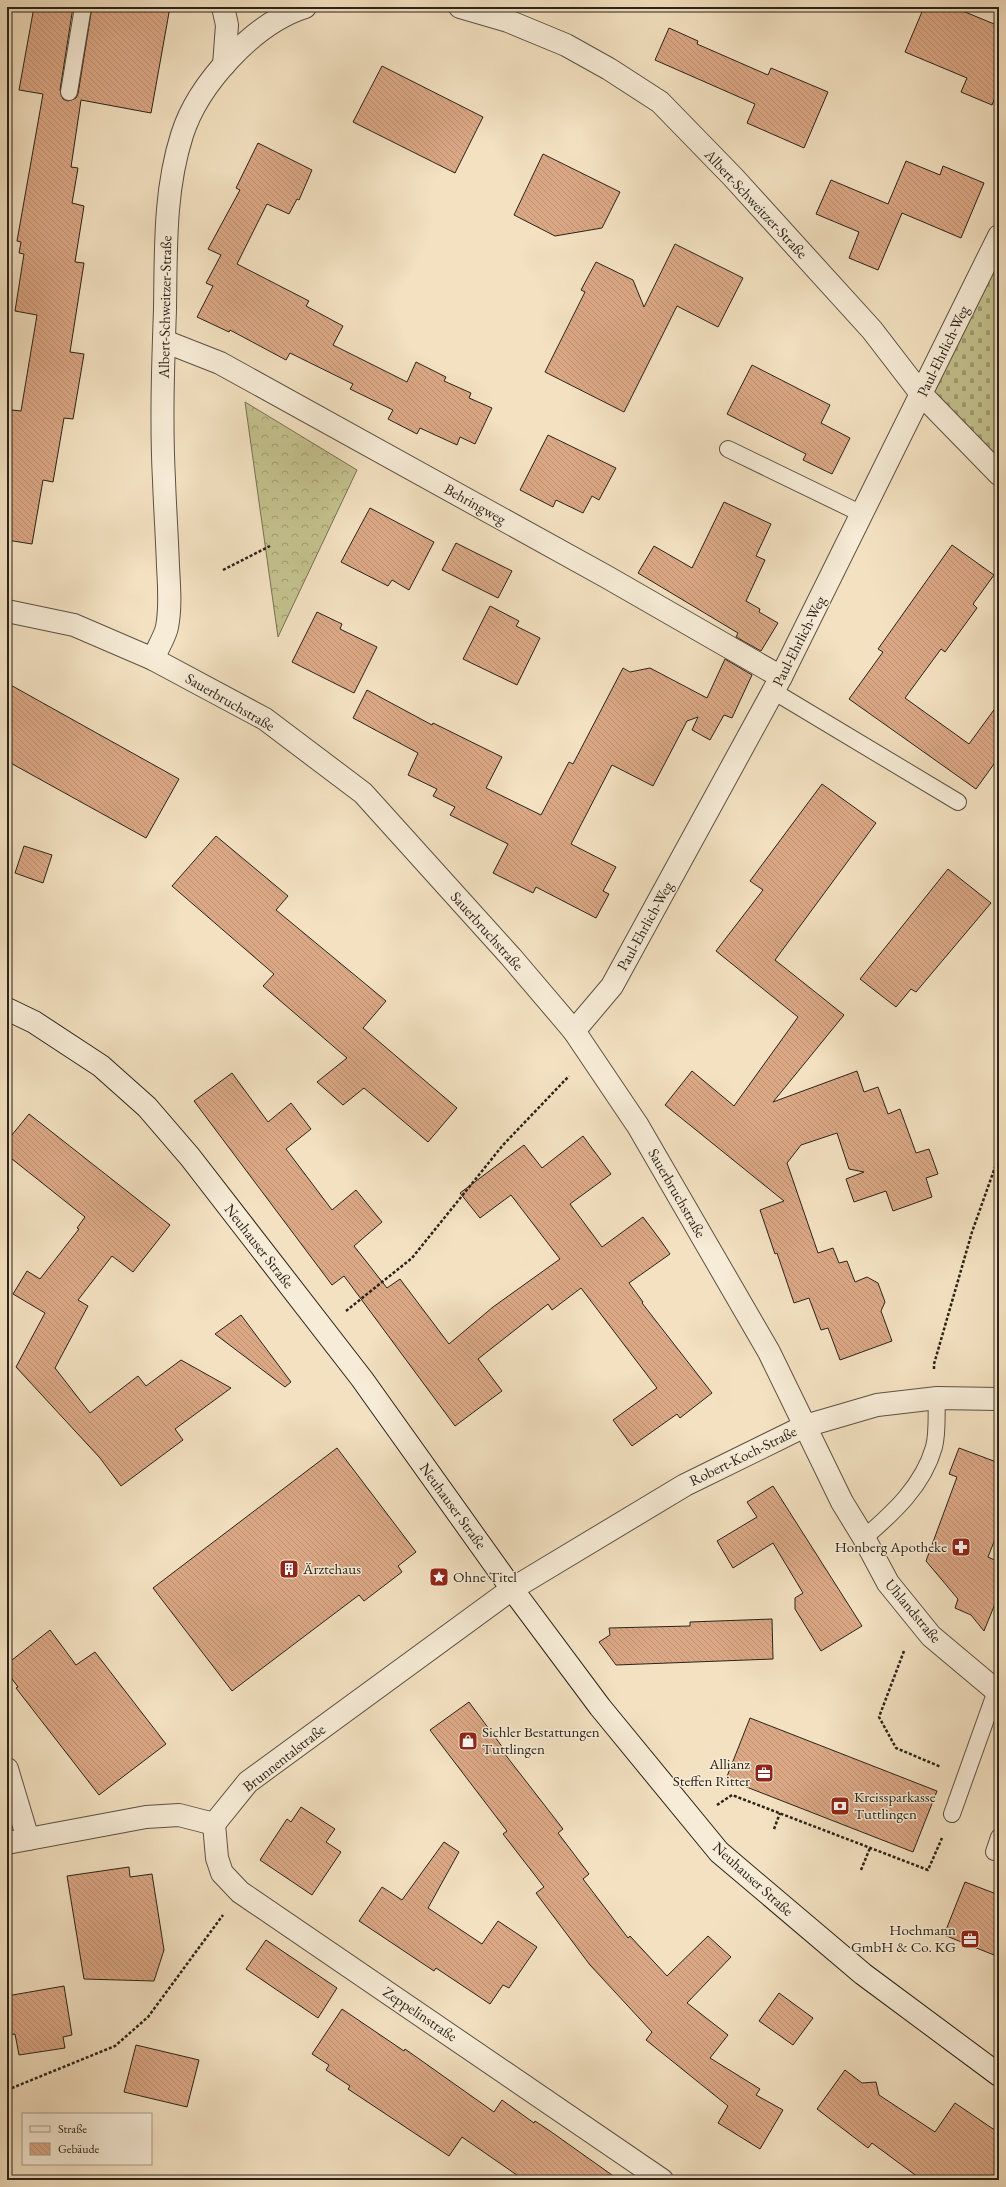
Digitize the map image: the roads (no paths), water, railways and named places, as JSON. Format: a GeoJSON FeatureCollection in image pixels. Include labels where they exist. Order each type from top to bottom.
{"type":"FeatureCollection","features":[{"type":"Feature","properties":{"kind":"street"},"geometry":{"type":"LineString","coordinates":[[223,7],[228,25],[224,65]]}},
{"type":"Feature","properties":{"kind":"street","name":"Albert-Schweitzer-Straße"},"geometry":{"type":"LineString","coordinates":[[153,659],[167,628],[169,591],[164,478],[164,341],[167,221],[171,180],[182,134],[198,100],[224,65],[266,26],[292,11],[304,7]]}},
{"type":"Feature","properties":{"kind":"street","name":"Albert-Schweitzer-Straße"},"geometry":{"type":"LineString","coordinates":[[460,7],[508,21],[566,45],[660,102],[733,177],[872,330],[922,394],[999,474]]}},
{"type":"Feature","properties":{"kind":"street","name":"Paul-Ehrlich-Weg"},"geometry":{"type":"LineString","coordinates":[[574,1031],[612,986],[777,684],[999,236]]}},
{"type":"Feature","properties":{"kind":"street","name":"Behringweg"},"geometry":{"type":"LineString","coordinates":[[164,341],[220,363],[607,577],[777,684]]}},
{"type":"Feature","properties":{"kind":"street","name":"Sauerbruchstraße"},"geometry":{"type":"LineString","coordinates":[[7,611],[74,625],[153,659],[265,719],[363,793],[511,957],[574,1031],[638,1126],[769,1352],[805,1426]]}},
{"type":"Feature","properties":{"kind":"street","name":"Neuhauser Straße"},"geometry":{"type":"LineString","coordinates":[[7,1009],[34,1022],[101,1066],[147,1107],[190,1157],[406,1439],[512,1589],[600,1707],[719,1852],[863,1974],[999,2075]]}},
{"type":"Feature","properties":{"kind":"street","name":"Robert-Koch-Straße"},"geometry":{"type":"LineString","coordinates":[[512,1589],[684,1485],[805,1426],[877,1405],[937,1398],[999,1399]]}},
{"type":"Feature","properties":{"kind":"street","name":"Uhlandstraße"},"geometry":{"type":"LineString","coordinates":[[805,1426],[842,1502],[864,1538],[888,1583],[931,1636],[997,1692]]}},
{"type":"Feature","properties":{"kind":"street","name":"Brunnentalstraße"},"geometry":{"type":"LineString","coordinates":[[214,1824],[248,1782],[512,1589]]}},
{"type":"Feature","properties":{"kind":"street"},"geometry":{"type":"LineString","coordinates":[[7,1768],[17,1841],[146,1817],[179,1815],[214,1824]]}},
{"type":"Feature","properties":{"kind":"street","name":"Zeppelinstraße"},"geometry":{"type":"LineString","coordinates":[[214,1824],[217,1858],[222,1873],[240,1892],[662,2180]]}},
{"type":"Feature","properties":{"kind":"lane"},"geometry":{"type":"LineString","coordinates":[[69,92],[83,7]]}},
{"type":"Feature","properties":{"kind":"lane"},"geometry":{"type":"LineString","coordinates":[[728,449],[862,514]]}},
{"type":"Feature","properties":{"kind":"lane"},"geometry":{"type":"LineString","coordinates":[[777,684],[958,802]]}},
{"type":"Feature","properties":{"kind":"lane"},"geometry":{"type":"LineString","coordinates":[[864,1538],[892,1514],[912,1493],[934,1447],[937,1398]]}},
{"type":"Feature","properties":{"kind":"lane"},"geometry":{"type":"LineString","coordinates":[[952,1814],[997,1692]]}},
{"type":"Feature","properties":{"kind":"place","name":"Honberg Apotheke"},"geometry":{"type":"Point","coordinates":[961,1547]}},
{"type":"Feature","properties":{"kind":"place","name":"Ärztehaus"},"geometry":{"type":"Point","coordinates":[289,1569]}},
{"type":"Feature","properties":{"kind":"place","name":"Ohne Titel"},"geometry":{"type":"Point","coordinates":[439,1577]}},
{"type":"Feature","properties":{"kind":"place","name":"Sichler Bestattungen Tuttlingen"},"geometry":{"type":"Point","coordinates":[468,1741]}},
{"type":"Feature","properties":{"kind":"place","name":"Allianz Steffen Ritter"},"geometry":{"type":"Point","coordinates":[764,1773]}},
{"type":"Feature","properties":{"kind":"place","name":"Kreissparkasse Tuttlingen"},"geometry":{"type":"Point","coordinates":[840,1806]}},
{"type":"Feature","properties":{"kind":"place","name":"Hoehmann GmbH & Co. KG"},"geometry":{"type":"Point","coordinates":[970,1939]}}]}
